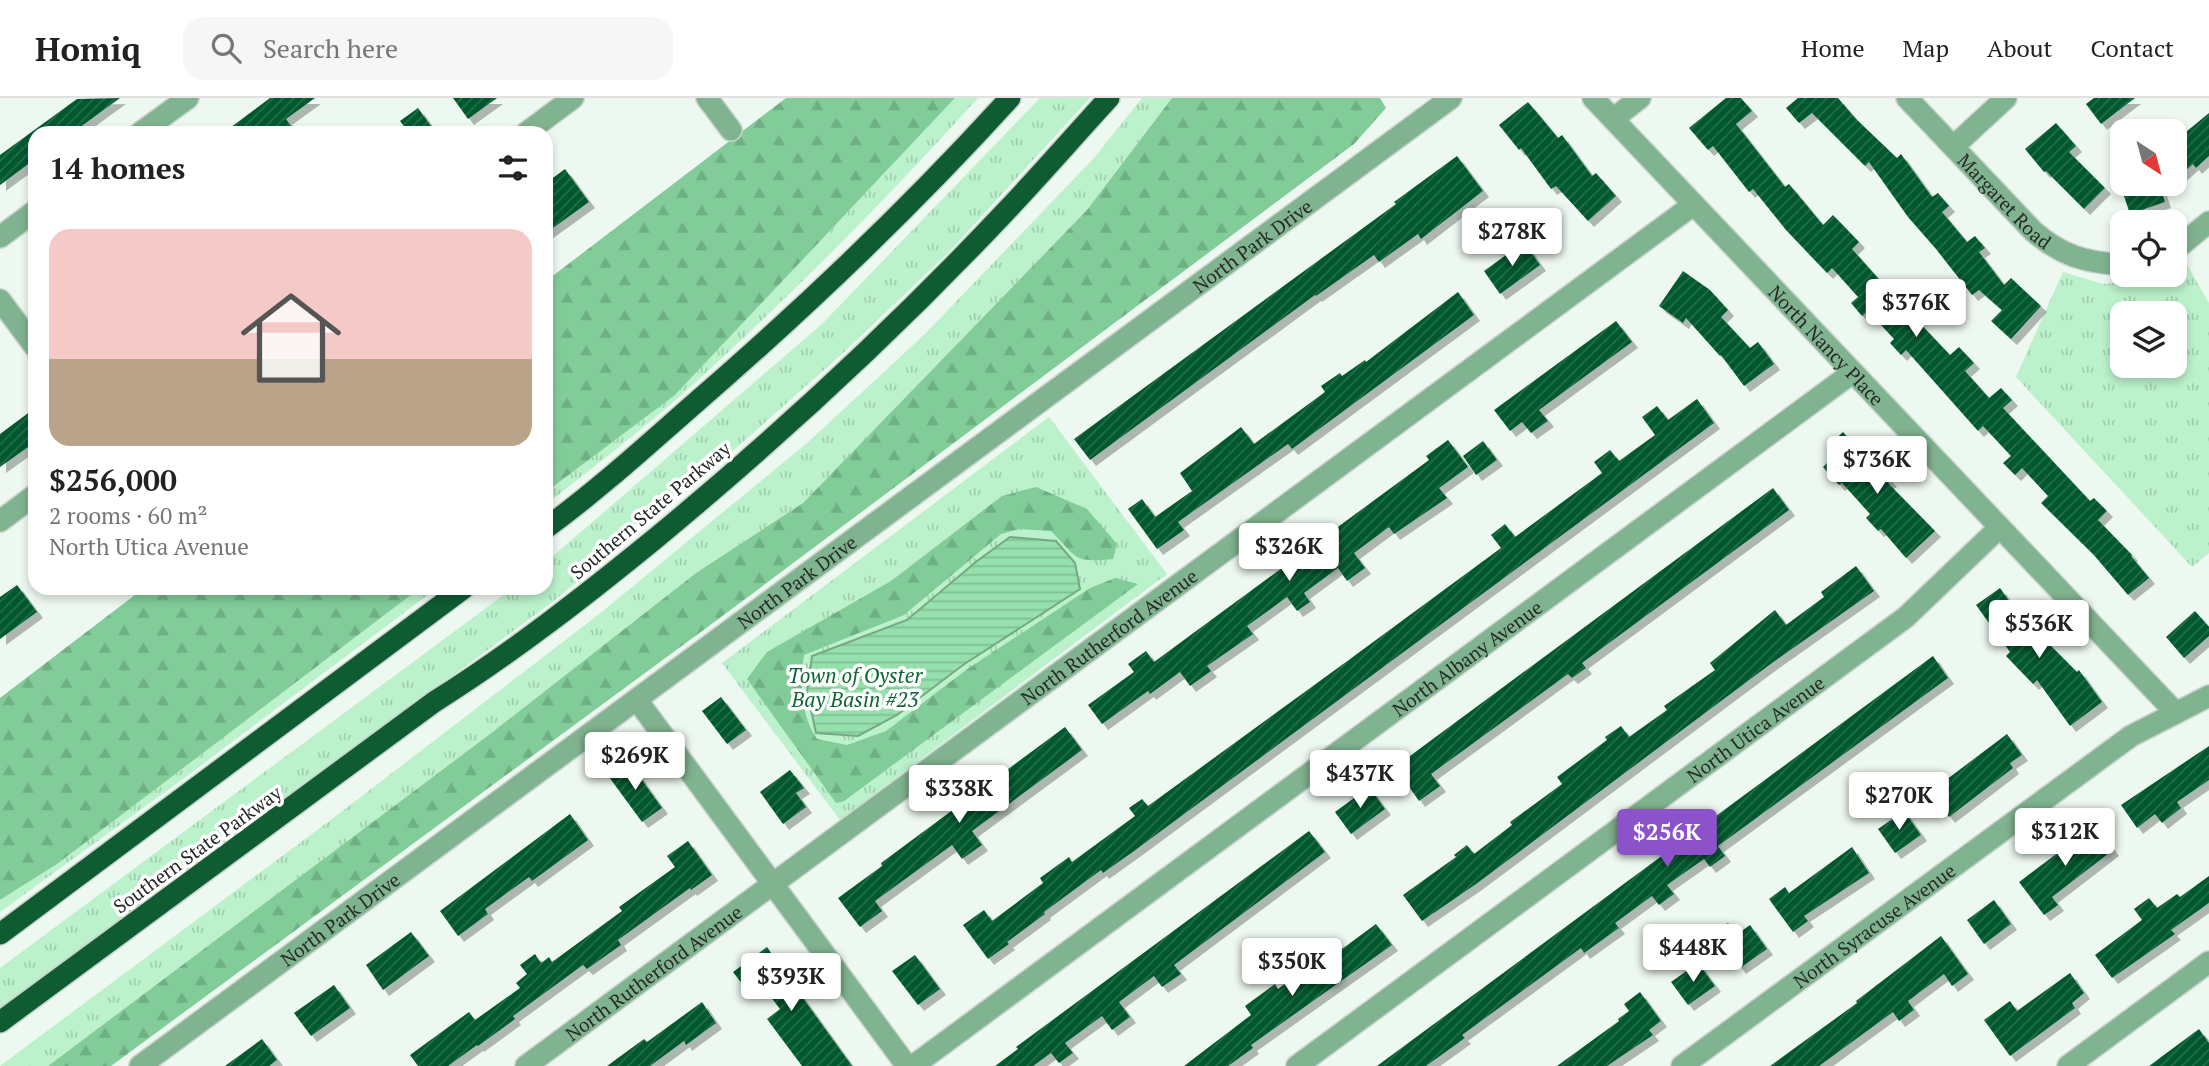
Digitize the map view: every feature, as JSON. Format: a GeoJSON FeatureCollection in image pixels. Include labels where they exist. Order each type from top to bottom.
{"type":"FeatureCollection","features":[{"type":"Feature","properties":{"kind":"highway"},"geometry":{"type":"LineString","coordinates":[[553,523],[579,504],[759,348],[877,235],[1010,98]]}},
{"type":"Feature","properties":{"kind":"highway","name":"Southern State Parkway"},"geometry":{"type":"LineString","coordinates":[[0,1022],[434,702],[490,667],[621,566],[714,489],[886,332],[1009,208],[1109,98]]}},
{"type":"Feature","properties":{"kind":"highway"},"geometry":{"type":"LineString","coordinates":[[0,934],[455,595]]}},
{"type":"Feature","properties":{"kind":"street"},"geometry":{"type":"LineString","coordinates":[[150,126],[188,98]]}},
{"type":"Feature","properties":{"kind":"street"},"geometry":{"type":"LineString","coordinates":[[535,126],[573,98]]}},
{"type":"Feature","properties":{"kind":"street"},"geometry":{"type":"LineString","coordinates":[[707,98],[731,130]]}},
{"type":"Feature","properties":{"kind":"street","name":"North Park Drive"},"geometry":{"type":"LineString","coordinates":[[140,1066],[1451,98]]}},
{"type":"Feature","properties":{"kind":"street","name":"North Nancy Place"},"geometry":{"type":"LineString","coordinates":[[1593,98],[2176,713]]}},
{"type":"Feature","properties":{"kind":"street"},"geometry":{"type":"LineString","coordinates":[[1613,119],[1640,98]]}},
{"type":"Feature","properties":{"kind":"street","name":"Margaret Road"},"geometry":{"type":"LineString","coordinates":[[1907,98],[2033,231],[2051,246],[2070,257],[2110,264]]}},
{"type":"Feature","properties":{"kind":"street"},"geometry":{"type":"LineString","coordinates":[[1954,146],[2006,98]]}},
{"type":"Feature","properties":{"kind":"street","name":"North Rutherford Avenue"},"geometry":{"type":"LineString","coordinates":[[526,1066],[1693,205]]}},
{"type":"Feature","properties":{"kind":"street"},"geometry":{"type":"LineString","coordinates":[[0,237],[28,216]]}},
{"type":"Feature","properties":{"kind":"street"},"geometry":{"type":"LineString","coordinates":[[2187,240],[2209,222]]}},
{"type":"Feature","properties":{"kind":"street"},"geometry":{"type":"LineString","coordinates":[[0,300],[28,338]]}},
{"type":"Feature","properties":{"kind":"street","name":"North Albany Avenue"},"geometry":{"type":"LineString","coordinates":[[913,1066],[1852,373]]}},
{"type":"Feature","properties":{"kind":"street"},"geometry":{"type":"LineString","coordinates":[[0,521],[28,500]]}},
{"type":"Feature","properties":{"kind":"street","name":"North Utica Avenue"},"geometry":{"type":"LineString","coordinates":[[1297,1066],[1906,617],[1999,528]]}},
{"type":"Feature","properties":{"kind":"street","name":"North Syracuse Avenue"},"geometry":{"type":"LineString","coordinates":[[1682,1066],[2131,736],[2209,696]]}},
{"type":"Feature","properties":{"kind":"street"},"geometry":{"type":"LineString","coordinates":[[637,700],[907,1066]]}},
{"type":"Feature","properties":{"kind":"street"},"geometry":{"type":"LineString","coordinates":[[2068,1066],[2209,962]]}},
{"type":"Feature","properties":{"kind":"green space"},"geometry":{"type":"Polygon","coordinates":[[[786,98],[955,98],[675,395],[553,487],[553,276],[786,98]]]}},
{"type":"Feature","properties":{"kind":"green space"},"geometry":{"type":"Polygon","coordinates":[[[955,98],[978,98],[869,214],[756,326],[662,412],[553,499],[553,487],[675,395],[955,98]]]}},
{"type":"Feature","properties":{"kind":"green space"},"geometry":{"type":"Polygon","coordinates":[[[1040,98],[1090,98],[948,253],[843,353],[691,488],[550,604],[0,1008],[0,968],[504,595],[553,595],[553,556],[822,324],[1040,98]]]}},
{"type":"Feature","properties":{"kind":"green space"},"geometry":{"type":"Polygon","coordinates":[[[1142,98],[1172,98],[1087,210],[803,503],[696,573],[490,734],[48,1066],[0,1066],[336,816],[598,615],[807,443],[925,334],[1094,158],[1142,98]]]}},
{"type":"Feature","properties":{"kind":"green space"},"geometry":{"type":"Polygon","coordinates":[[[1172,98],[1380,98],[1386,108],[1354,144],[717,620],[111,1066],[48,1066],[490,734],[696,573],[803,503],[1087,210],[1172,98]]]}},
{"type":"Feature","properties":{"kind":"green space"},"geometry":{"type":"Polygon","coordinates":[[[2187,265],[2209,303],[2209,553],[2192,567],[2016,377],[2063,272],[2103,284],[2110,284],[2110,287],[2187,287],[2187,265]]]}},
{"type":"Feature","properties":{"kind":"green space"},"geometry":{"type":"Polygon","coordinates":[[[1049,417],[1167,574],[840,820],[722,663],[1049,417]]]}},
{"type":"Feature","properties":{"kind":"green space"},"geometry":{"type":"Polygon","coordinates":[[[1036,487],[1087,509],[1117,544],[1113,559],[1090,560],[1077,557],[1051,531],[1019,529],[1001,534],[904,615],[804,655],[804,709],[817,739],[847,745],[886,731],[966,670],[1090,588],[1115,578],[1138,584],[844,801],[836,803],[747,679],[767,652],[891,581],[1002,496],[1036,487]]]}},
{"type":"Feature","properties":{"kind":"green space"},"geometry":{"type":"Polygon","coordinates":[[[135,595],[411,595],[57,864],[0,900],[0,698],[135,595]]]}},
{"type":"Feature","properties":{"kind":"green space"},"geometry":{"type":"Polygon","coordinates":[[[411,595],[428,595],[0,912],[0,900],[57,864],[411,595]]]}},
{"type":"Feature","properties":{"kind":"water","name":"Town of Oyster Bay Basin #23"},"geometry":{"type":"Polygon","coordinates":[[[1010,537],[1056,541],[1075,563],[1080,589],[963,665],[897,715],[858,736],[816,733],[807,692],[812,656],[907,620],[1010,537]]]}},
{"type":"Feature","properties":{"kind":"building"},"geometry":{"type":"Polygon","coordinates":[[[120,98],[82,126],[40,126],[77,99],[120,98]]]}},
{"type":"Feature","properties":{"kind":"building"},"geometry":{"type":"Polygon","coordinates":[[[270,98],[315,98],[286,119],[291,126],[232,126],[270,98]]]}},
{"type":"Feature","properties":{"kind":"building"},"geometry":{"type":"Polygon","coordinates":[[[453,98],[497,98],[468,119],[453,98]]]}},
{"type":"Feature","properties":{"kind":"building"},"geometry":{"type":"Polygon","coordinates":[[[1726,98],[1741,98],[1752,111],[1736,124],[1785,187],[1789,184],[1823,225],[1833,215],[1859,242],[1852,249],[1950,355],[1959,347],[1974,363],[1965,371],[1989,398],[2001,388],[2012,400],[2003,408],[2090,501],[2094,498],[2107,511],[2098,520],[2132,555],[2149,578],[2128,595],[2093,554],[2041,503],[2048,496],[2022,468],[2015,475],[2003,463],[2011,456],[1983,426],[1978,431],[1906,350],[1901,355],[1890,343],[1894,339],[1868,311],[1862,316],[1851,303],[1858,297],[1832,268],[1827,273],[1786,230],[1753,189],[1749,192],[1713,146],[1708,150],[1689,128],[1726,98]]]}},
{"type":"Feature","properties":{"kind":"building"},"geometry":{"type":"Polygon","coordinates":[[[1798,98],[1838,98],[1897,158],[1901,154],[1932,197],[1938,193],[1949,206],[1942,212],[1967,242],[1975,236],[1985,248],[1979,252],[2004,285],[2011,278],[2041,306],[2011,339],[1991,321],[2002,310],[1979,290],[1972,295],[1908,217],[1869,162],[1865,166],[1812,113],[1799,123],[1786,108],[1798,98]]]}},
{"type":"Feature","properties":{"kind":"building"},"geometry":{"type":"Polygon","coordinates":[[[2094,98],[2135,98],[2101,124],[2086,104],[2094,98]]]}},
{"type":"Feature","properties":{"kind":"building"},"geometry":{"type":"Polygon","coordinates":[[[1528,102],[1558,138],[1562,135],[1592,176],[1596,173],[1616,196],[1588,221],[1556,186],[1551,189],[1521,148],[1519,150],[1499,125],[1528,102]]]}},
{"type":"Feature","properties":{"kind":"building"},"geometry":{"type":"Polygon","coordinates":[[[418,108],[431,126],[404,126],[400,121],[418,108]]]}},
{"type":"Feature","properties":{"kind":"building"},"geometry":{"type":"Polygon","coordinates":[[[2209,113],[2209,156],[2196,168],[2193,164],[2188,168],[2188,130],[2209,113]]]}},
{"type":"Feature","properties":{"kind":"building"},"geometry":{"type":"Polygon","coordinates":[[[2056,123],[2076,146],[2069,152],[2105,188],[2084,209],[2044,172],[2025,149],[2056,123]]]}},
{"type":"Feature","properties":{"kind":"building"},"geometry":{"type":"Polygon","coordinates":[[[28,135],[28,164],[0,185],[0,155],[28,135]]]}},
{"type":"Feature","properties":{"kind":"building"},"geometry":{"type":"Polygon","coordinates":[[[1457,156],[1483,191],[1421,239],[1418,234],[1379,262],[1374,255],[1315,295],[1090,460],[1074,439],[1396,204],[1394,202],[1457,156]]]}},
{"type":"Feature","properties":{"kind":"building"},"geometry":{"type":"Polygon","coordinates":[[[565,169],[589,202],[553,228],[553,178],[565,169]]]}},
{"type":"Feature","properties":{"kind":"building"},"geometry":{"type":"Polygon","coordinates":[[[2124,196],[2163,196],[2165,202],[2142,210],[2129,210],[2124,196]]]}},
{"type":"Feature","properties":{"kind":"building"},"geometry":{"type":"Polygon","coordinates":[[[1524,242],[1540,265],[1500,294],[1484,271],[1524,242]]]}},
{"type":"Feature","properties":{"kind":"building"},"geometry":{"type":"Polygon","coordinates":[[[1683,271],[1710,290],[1728,310],[1721,317],[1750,348],[1758,342],[1774,364],[1744,386],[1721,355],[1686,318],[1683,323],[1659,306],[1683,271]]]}},
{"type":"Feature","properties":{"kind":"building"},"geometry":{"type":"Polygon","coordinates":[[[1458,292],[1474,315],[1292,449],[1288,444],[1178,522],[1184,530],[1157,549],[1128,509],[1142,499],[1155,517],[1192,491],[1180,473],[1241,427],[1254,444],[1325,392],[1321,386],[1340,373],[1342,376],[1365,360],[1366,362],[1458,292]]]}},
{"type":"Feature","properties":{"kind":"building"},"geometry":{"type":"Polygon","coordinates":[[[1616,321],[1632,342],[1539,410],[1548,421],[1531,433],[1522,422],[1510,431],[1494,410],[1616,321]]]}},
{"type":"Feature","properties":{"kind":"building"},"geometry":{"type":"Polygon","coordinates":[[[1697,399],[1714,423],[1134,851],[1103,873],[1101,870],[1044,912],[1045,914],[988,959],[963,925],[984,910],[992,921],[1043,883],[1040,878],[1069,857],[1072,862],[1135,816],[1129,808],[1142,799],[1148,806],[1501,548],[1491,535],[1505,524],[1515,537],[1602,473],[1594,462],[1610,450],[1619,461],[1655,435],[1642,417],[1657,406],[1668,420],[1697,399]]]}},
{"type":"Feature","properties":{"kind":"building"},"geometry":{"type":"Polygon","coordinates":[[[28,413],[28,447],[0,467],[0,434],[28,413]]]}},
{"type":"Feature","properties":{"kind":"building"},"geometry":{"type":"Polygon","coordinates":[[[1843,432],[1935,531],[1906,558],[1881,529],[1878,531],[1866,518],[1870,514],[1842,483],[1839,485],[1823,467],[1834,456],[1827,447],[1843,432]]]}},
{"type":"Feature","properties":{"kind":"building"},"geometry":{"type":"Polygon","coordinates":[[[1448,440],[1468,467],[1439,488],[1447,498],[1394,534],[1389,527],[1354,553],[1365,568],[1347,581],[1338,568],[1304,593],[1310,602],[1297,611],[1287,597],[1247,626],[1253,634],[1207,666],[1211,671],[1190,686],[1180,672],[1102,724],[1088,705],[1134,672],[1128,664],[1146,651],[1154,662],[1429,460],[1426,456],[1448,440]]]}},
{"type":"Feature","properties":{"kind":"building"},"geometry":{"type":"Polygon","coordinates":[[[1483,441],[1497,460],[1476,475],[1463,456],[1483,441]]]}},
{"type":"Feature","properties":{"kind":"building"},"geometry":{"type":"Polygon","coordinates":[[[1773,488],[1789,510],[1582,663],[1586,668],[1572,678],[1568,674],[1431,774],[1440,786],[1419,801],[1395,767],[1773,488]]]}},
{"type":"Feature","properties":{"kind":"building"},"geometry":{"type":"Polygon","coordinates":[[[1856,566],[1874,591],[1422,921],[1403,895],[1456,857],[1454,855],[1467,845],[1474,854],[1512,825],[1510,822],[1562,784],[1557,777],[1607,740],[1605,737],[1621,726],[1629,737],[1667,710],[1664,706],[1715,670],[1710,663],[1775,610],[1786,625],[1824,597],[1821,592],[1856,566]]]}},
{"type":"Feature","properties":{"kind":"building"},"geometry":{"type":"Polygon","coordinates":[[[17,585],[37,612],[0,639],[0,597],[17,585]]]}},
{"type":"Feature","properties":{"kind":"building"},"geometry":{"type":"Polygon","coordinates":[[[2000,588],[2031,632],[2034,629],[2077,672],[2079,670],[2102,702],[2070,726],[2037,680],[2033,684],[2006,656],[2010,652],[1976,605],[2000,588]]]}},
{"type":"Feature","properties":{"kind":"building"},"geometry":{"type":"Polygon","coordinates":[[[2195,611],[2209,627],[2209,636],[2184,658],[2166,637],[2195,611]]]}},
{"type":"Feature","properties":{"kind":"building"},"geometry":{"type":"Polygon","coordinates":[[[1933,656],[1948,678],[1718,846],[1725,856],[1710,867],[1704,859],[1667,885],[1674,894],[1659,905],[1652,896],[1615,923],[1619,928],[1584,953],[1581,948],[1462,1035],[1465,1038],[1426,1066],[1377,1066],[1933,656]]]}},
{"type":"Feature","properties":{"kind":"building"},"geometry":{"type":"Polygon","coordinates":[[[721,697],[746,730],[727,744],[702,711],[721,697]]]}},
{"type":"Feature","properties":{"kind":"building"},"geometry":{"type":"Polygon","coordinates":[[[1065,727],[1082,750],[972,831],[982,845],[962,859],[952,845],[875,901],[882,911],[860,927],[838,898],[1065,727]]]}},
{"type":"Feature","properties":{"kind":"building"},"geometry":{"type":"Polygon","coordinates":[[[2007,734],[2022,755],[2010,763],[2013,768],[1949,817],[1930,792],[2007,734]]]}},
{"type":"Feature","properties":{"kind":"building"},"geometry":{"type":"Polygon","coordinates":[[[2209,746],[2209,780],[2177,802],[2181,808],[2162,823],[2155,814],[2137,828],[2121,805],[2209,746]]]}},
{"type":"Feature","properties":{"kind":"building"},"geometry":{"type":"Polygon","coordinates":[[[629,762],[662,808],[642,822],[609,777],[629,762]]]}},
{"type":"Feature","properties":{"kind":"building"},"geometry":{"type":"Polygon","coordinates":[[[790,770],[804,788],[796,793],[806,807],[783,824],[760,792],[790,770]]]}},
{"type":"Feature","properties":{"kind":"building"},"geometry":{"type":"Polygon","coordinates":[[[1369,787],[1385,809],[1351,834],[1335,812],[1369,787]]]}},
{"type":"Feature","properties":{"kind":"building"},"geometry":{"type":"Polygon","coordinates":[[[1904,811],[1921,835],[1895,853],[1878,829],[1904,811]]]}},
{"type":"Feature","properties":{"kind":"building"},"geometry":{"type":"Polygon","coordinates":[[[570,814],[588,840],[532,881],[529,877],[485,909],[488,914],[458,936],[440,911],[570,814]]]}},
{"type":"Feature","properties":{"kind":"building"},"geometry":{"type":"Polygon","coordinates":[[[2095,825],[2113,850],[2052,897],[2058,905],[2044,915],[2019,882],[2095,825]]]}},
{"type":"Feature","properties":{"kind":"building"},"geometry":{"type":"Polygon","coordinates":[[[1309,831],[1325,852],[1174,965],[1181,974],[1162,987],[1154,976],[1119,1002],[1130,1017],[1112,1030],[1102,1016],[1065,1043],[1073,1053],[1059,1063],[1051,1053],[1033,1066],[995,1066],[1018,1049],[1016,1047],[1309,831]]]}},
{"type":"Feature","properties":{"kind":"building"},"geometry":{"type":"Polygon","coordinates":[[[688,841],[712,875],[618,940],[621,945],[587,969],[583,965],[513,1016],[515,1019],[448,1066],[418,1066],[410,1055],[469,1012],[475,1020],[520,988],[516,983],[527,974],[520,965],[535,954],[541,963],[549,957],[552,962],[622,911],[619,907],[675,867],[667,856],[688,841]]]}},
{"type":"Feature","properties":{"kind":"building"},"geometry":{"type":"Polygon","coordinates":[[[1852,847],[1869,873],[1804,916],[1808,921],[1793,932],[1769,899],[1785,887],[1789,893],[1852,847]]]}},
{"type":"Feature","properties":{"kind":"building"},"geometry":{"type":"Polygon","coordinates":[[[2209,876],[2209,903],[2171,930],[2175,934],[2112,978],[2095,955],[2142,920],[2134,909],[2149,898],[2157,908],[2177,894],[2180,897],[2209,876]]]}},
{"type":"Feature","properties":{"kind":"building"},"geometry":{"type":"Polygon","coordinates":[[[1994,900],[2011,924],[1984,944],[1967,920],[1994,900]]]}},
{"type":"Feature","properties":{"kind":"building"},"geometry":{"type":"Polygon","coordinates":[[[1728,923],[1736,935],[1750,925],[1767,949],[1740,968],[1715,933],[1728,923]]]}},
{"type":"Feature","properties":{"kind":"building"},"geometry":{"type":"Polygon","coordinates":[[[1376,924],[1392,945],[1251,1045],[1253,1048],[1228,1066],[1184,1066],[1251,1015],[1245,1006],[1275,984],[1278,989],[1324,955],[1327,960],[1376,924]]]}},
{"type":"Feature","properties":{"kind":"building"},"geometry":{"type":"Polygon","coordinates":[[[411,932],[429,956],[383,990],[366,965],[411,932]]]}},
{"type":"Feature","properties":{"kind":"building"},"geometry":{"type":"Polygon","coordinates":[[[1941,936],[1968,974],[1952,986],[1944,974],[1908,1001],[1914,1010],[1899,1021],[1893,1012],[1819,1066],[1770,1066],[1857,1003],[1856,1001],[1941,936]]]}},
{"type":"Feature","properties":{"kind":"building"},"geometry":{"type":"Polygon","coordinates":[[[767,947],[852,1066],[802,1066],[767,1019],[780,1009],[761,984],[749,993],[733,972],[767,947]]]}},
{"type":"Feature","properties":{"kind":"building"},"geometry":{"type":"Polygon","coordinates":[[[915,955],[940,989],[918,1005],[892,971],[915,955]]]}},
{"type":"Feature","properties":{"kind":"building"},"geometry":{"type":"Polygon","coordinates":[[[1698,963],[1715,986],[1688,1005],[1671,982],[1698,963]]]}},
{"type":"Feature","properties":{"kind":"building"},"geometry":{"type":"Polygon","coordinates":[[[2070,973],[2084,993],[2072,1003],[2075,1008],[2010,1056],[1984,1020],[2010,1001],[2017,1011],[2070,973]]]}},
{"type":"Feature","properties":{"kind":"building"},"geometry":{"type":"Polygon","coordinates":[[[334,985],[350,1008],[311,1036],[294,1013],[334,985]]]}},
{"type":"Feature","properties":{"kind":"building"},"geometry":{"type":"Polygon","coordinates":[[[1640,992],[1661,1021],[1649,1030],[1653,1035],[1607,1066],[1557,1066],[1619,1021],[1618,1019],[1629,1011],[1624,1004],[1640,992]]]}},
{"type":"Feature","properties":{"kind":"building"},"geometry":{"type":"Polygon","coordinates":[[[702,1002],[716,1023],[686,1045],[684,1041],[650,1066],[607,1066],[644,1039],[647,1042],[702,1002]]]}},
{"type":"Feature","properties":{"kind":"building"},"geometry":{"type":"Polygon","coordinates":[[[2199,1029],[2209,1043],[2209,1066],[2149,1066],[2199,1029]]]}},
{"type":"Feature","properties":{"kind":"building"},"geometry":{"type":"Polygon","coordinates":[[[262,1039],[277,1060],[269,1066],[225,1066],[262,1039]]]}}]}
